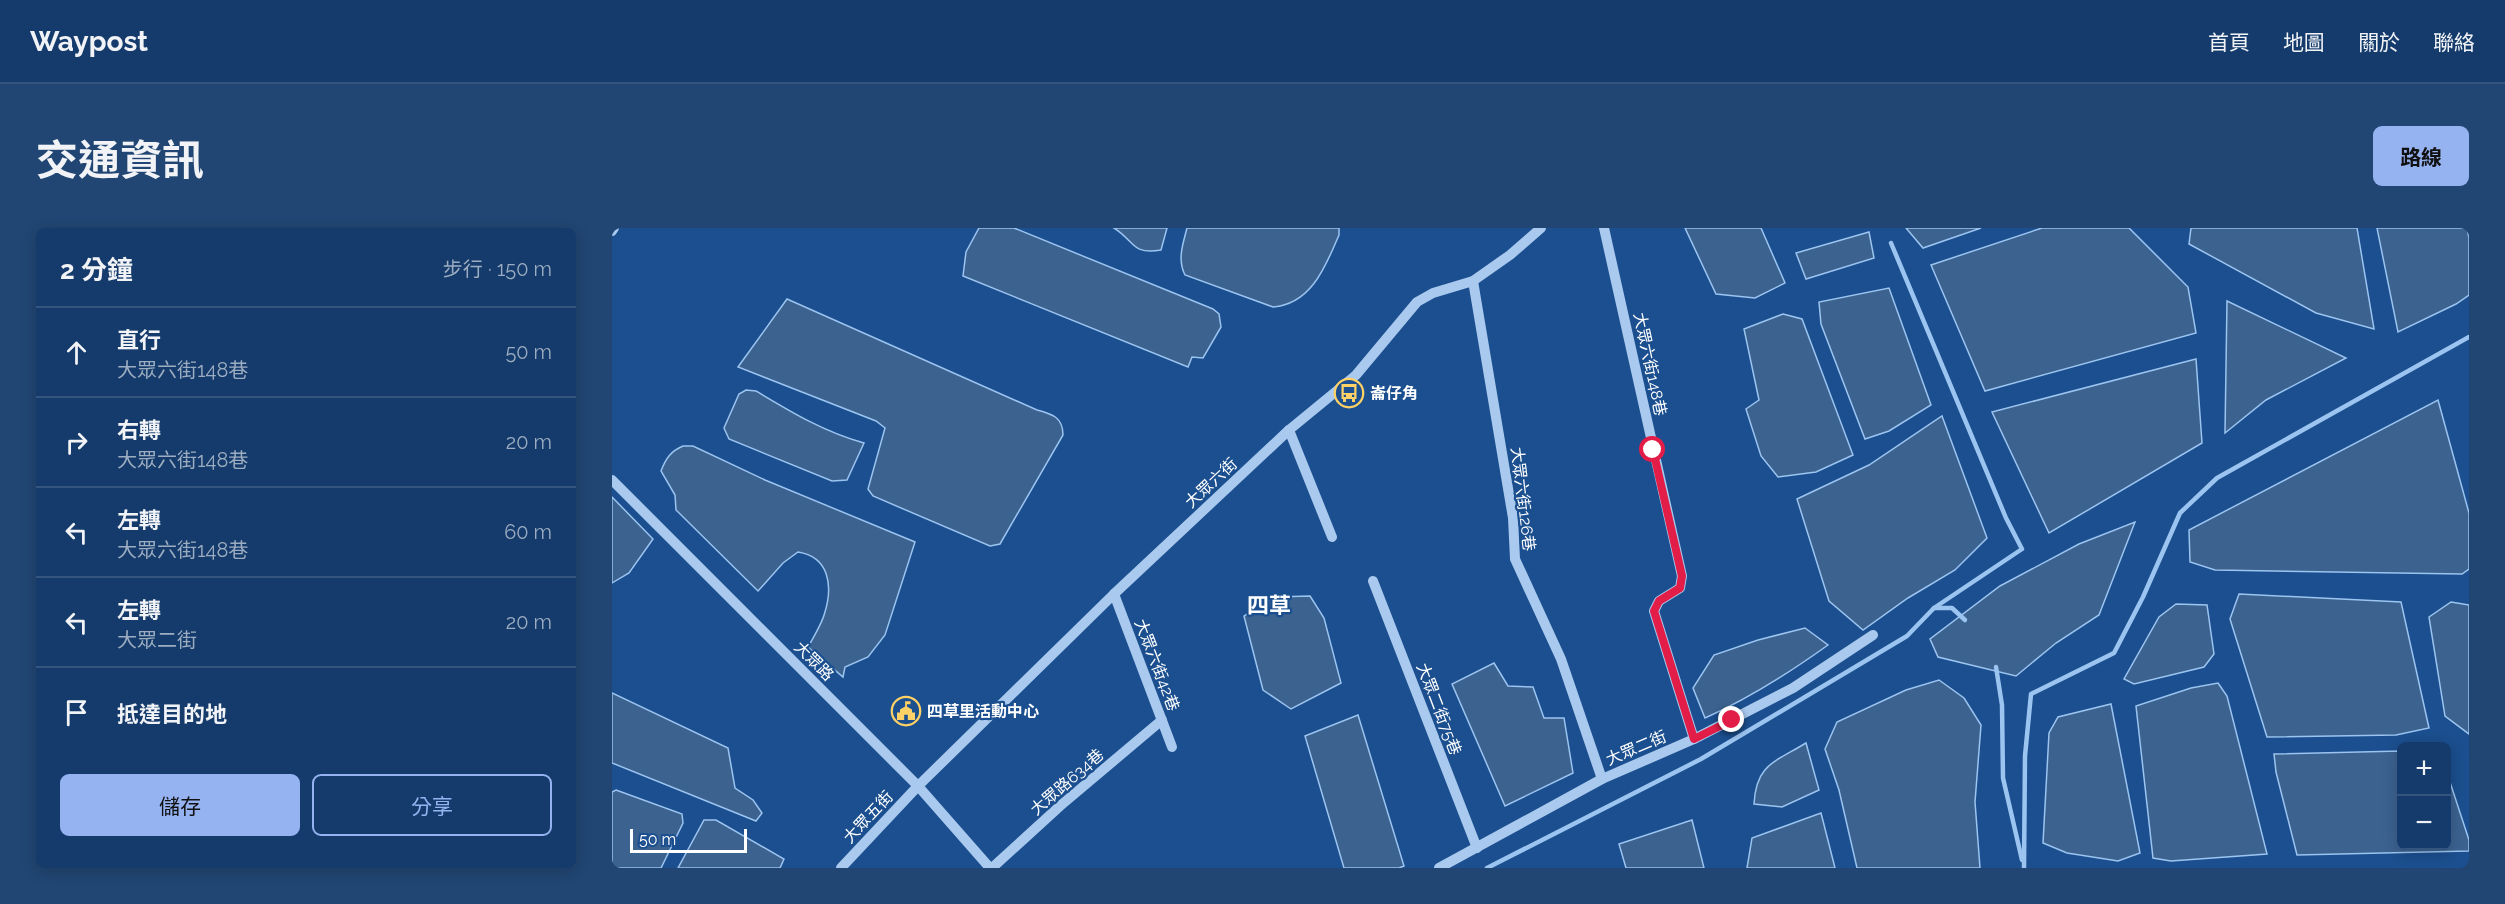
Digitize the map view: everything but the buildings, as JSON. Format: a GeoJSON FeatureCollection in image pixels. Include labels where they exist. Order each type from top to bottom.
{"type":"FeatureCollection","features":[{"type":"Feature","properties":{"kind":"street","name":"大眾六街"},"geometry":{"type":"LineString","coordinates":[[918,786],[1114,594],[1289,430],[1356,375],[1417,302],[1433,293],[1473,281],[1541,228]]}},
{"type":"Feature","properties":{"kind":"street","name":"大眾六街148巷"},"geometry":{"type":"LineString","coordinates":[[1604,228],[1682,576],[1680,588],[1659,601],[1654,611],[1694,739]]}},
{"type":"Feature","properties":{"kind":"street","name":"大眾六街126巷"},"geometry":{"type":"LineString","coordinates":[[1473,281],[1514,518],[1515,559],[1561,659],[1602,779]]}},
{"type":"Feature","properties":{"kind":"street"},"geometry":{"type":"LineString","coordinates":[[1289,430],[1332,537]]}},
{"type":"Feature","properties":{"kind":"street","name":"大眾路"},"geometry":{"type":"LineString","coordinates":[[612,480],[918,786],[991,868]]}},
{"type":"Feature","properties":{"kind":"street","name":"大眾二街75巷"},"geometry":{"type":"LineString","coordinates":[[1373,581],[1477,848]]}},
{"type":"Feature","properties":{"kind":"street","name":"大眾六街42巷"},"geometry":{"type":"LineString","coordinates":[[1114,594],[1172,747]]}},
{"type":"Feature","properties":{"kind":"street","name":"大眾二街"},"geometry":{"type":"LineString","coordinates":[[1439,868],[1602,779],[1694,739],[1793,688],[1873,635]]}},
{"type":"Feature","properties":{"kind":"street","name":"大眾路634巷"},"geometry":{"type":"LineString","coordinates":[[991,868],[1162,720]]}},
{"type":"Feature","properties":{"kind":"street","name":"大眾五街"},"geometry":{"type":"LineString","coordinates":[[841,868],[918,786]]}},
{"type":"Feature","properties":{"kind":"water"},"geometry":{"type":"Polygon","coordinates":[[[979,228],[1014,228],[1213,309],[1219,314],[1221,327],[1203,358],[1192,357],[1188,367],[963,276],[966,252],[979,228]]]}},
{"type":"Feature","properties":{"kind":"water"},"geometry":{"type":"Polygon","coordinates":[[[1114,228],[1167,228],[1161,250],[1151,251],[1138,249],[1114,228]]]}},
{"type":"Feature","properties":{"kind":"water"},"geometry":{"type":"Polygon","coordinates":[[[1187,228],[1339,228],[1339,235],[1323,270],[1308,291],[1298,299],[1273,307],[1185,275],[1181,257],[1187,228]]]}},
{"type":"Feature","properties":{"kind":"water"},"geometry":{"type":"Polygon","coordinates":[[[1685,228],[1761,228],[1785,283],[1755,298],[1716,294],[1685,228]]]}},
{"type":"Feature","properties":{"kind":"water"},"geometry":{"type":"Polygon","coordinates":[[[1906,228],[1981,228],[1923,248],[1906,228]]]}},
{"type":"Feature","properties":{"kind":"water"},"geometry":{"type":"Polygon","coordinates":[[[2042,228],[2129,228],[2188,287],[2196,333],[1985,391],[1931,265],[2042,228]]]}},
{"type":"Feature","properties":{"kind":"water"},"geometry":{"type":"Polygon","coordinates":[[[2191,228],[2357,228],[2374,329],[2316,313],[2189,244],[2191,228]]]}},
{"type":"Feature","properties":{"kind":"water"},"geometry":{"type":"Polygon","coordinates":[[[2377,228],[2467,228],[2469,295],[2456,304],[2398,332],[2377,228]]]}},
{"type":"Feature","properties":{"kind":"water"},"geometry":{"type":"Polygon","coordinates":[[[1869,232],[1874,258],[1806,279],[1796,253],[1869,232]]]}},
{"type":"Feature","properties":{"kind":"water"},"geometry":{"type":"Polygon","coordinates":[[[1889,288],[1931,405],[1889,431],[1865,439],[1821,324],[1819,302],[1889,288]]]}},
{"type":"Feature","properties":{"kind":"water"},"geometry":{"type":"Polygon","coordinates":[[[787,299],[1059,420],[1063,435],[1000,544],[990,546],[873,496],[868,489],[885,428],[876,421],[738,367],[787,299]]]}},
{"type":"Feature","properties":{"kind":"water"},"geometry":{"type":"Polygon","coordinates":[[[2227,301],[2346,358],[2266,400],[2225,433],[2227,301]]]}},
{"type":"Feature","properties":{"kind":"water"},"geometry":{"type":"Polygon","coordinates":[[[1783,314],[1802,319],[1853,455],[1816,472],[1778,477],[1761,456],[1746,409],[1759,400],[1744,329],[1783,314]]]}},
{"type":"Feature","properties":{"kind":"water"},"geometry":{"type":"Polygon","coordinates":[[[2196,359],[2202,443],[2049,533],[1992,412],[2196,359]]]}},
{"type":"Feature","properties":{"kind":"water"},"geometry":{"type":"Polygon","coordinates":[[[746,390],[756,391],[821,427],[864,443],[847,480],[832,481],[729,439],[724,428],[739,394],[746,390]]]}},
{"type":"Feature","properties":{"kind":"water"},"geometry":{"type":"Polygon","coordinates":[[[2438,400],[2469,513],[2469,569],[2462,574],[2215,570],[2190,562],[2189,530],[2438,400]]]}},
{"type":"Feature","properties":{"kind":"water"},"geometry":{"type":"Polygon","coordinates":[[[1942,416],[1987,538],[1955,570],[1908,598],[1863,630],[1829,601],[1797,499],[1869,465],[1942,416]]]}},
{"type":"Feature","properties":{"kind":"water"},"geometry":{"type":"Polygon","coordinates":[[[683,446],[693,446],[765,480],[915,542],[885,635],[868,657],[845,667],[843,677],[808,647],[822,621],[829,592],[822,566],[808,555],[798,552],[783,563],[758,591],[676,510],[675,495],[661,471],[669,456],[683,446]]]}},
{"type":"Feature","properties":{"kind":"water"},"geometry":{"type":"Polygon","coordinates":[[[612,497],[653,539],[629,573],[612,583],[612,497]]]}},
{"type":"Feature","properties":{"kind":"water"},"geometry":{"type":"Polygon","coordinates":[[[2135,522],[2099,615],[2056,643],[2016,676],[1938,657],[1930,639],[2000,586],[2079,544],[2135,522]]]}},
{"type":"Feature","properties":{"kind":"water"},"geometry":{"type":"Polygon","coordinates":[[[2239,594],[2401,602],[2429,728],[2396,735],[2267,737],[2230,619],[2239,594]]]}},
{"type":"Feature","properties":{"kind":"water"},"geometry":{"type":"Polygon","coordinates":[[[1310,596],[1324,618],[1341,683],[1291,709],[1263,690],[1244,616],[1273,597],[1310,596]]]}},
{"type":"Feature","properties":{"kind":"water"},"geometry":{"type":"Polygon","coordinates":[[[2451,602],[2469,605],[2469,734],[2445,716],[2429,617],[2451,602]]]}},
{"type":"Feature","properties":{"kind":"water"},"geometry":{"type":"Polygon","coordinates":[[[2176,604],[2207,605],[2214,654],[2204,667],[2134,684],[2124,679],[2159,617],[2176,604]]]}},
{"type":"Feature","properties":{"kind":"water"},"geometry":{"type":"Polygon","coordinates":[[[1805,628],[1828,645],[1769,684],[1705,718],[1693,688],[1714,655],[1758,640],[1805,628]]]}},
{"type":"Feature","properties":{"kind":"water"},"geometry":{"type":"Polygon","coordinates":[[[1494,663],[1508,686],[1533,687],[1544,718],[1564,718],[1573,773],[1505,806],[1452,684],[1494,663]]]}},
{"type":"Feature","properties":{"kind":"water"},"geometry":{"type":"Polygon","coordinates":[[[1939,680],[1964,698],[1981,725],[1975,802],[1980,868],[1857,868],[1839,790],[1825,749],[1837,722],[1906,690],[1939,680]]]}},
{"type":"Feature","properties":{"kind":"water"},"geometry":{"type":"Polygon","coordinates":[[[2218,683],[2227,696],[2267,854],[2171,861],[2153,858],[2136,706],[2191,688],[2218,683]]]}},
{"type":"Feature","properties":{"kind":"water"},"geometry":{"type":"Polygon","coordinates":[[[612,693],[728,748],[735,788],[753,800],[762,813],[756,821],[612,763],[612,693]]]}},
{"type":"Feature","properties":{"kind":"water"},"geometry":{"type":"Polygon","coordinates":[[[2111,704],[2140,853],[2118,861],[2067,853],[2043,843],[2049,733],[2058,717],[2111,704]]]}},
{"type":"Feature","properties":{"kind":"water"},"geometry":{"type":"Polygon","coordinates":[[[1358,715],[1404,866],[1399,868],[1344,868],[1305,736],[1358,715]]]}},
{"type":"Feature","properties":{"kind":"water"},"geometry":{"type":"Polygon","coordinates":[[[1806,743],[1819,790],[1782,807],[1754,804],[1763,772],[1776,760],[1806,743]]]}},
{"type":"Feature","properties":{"kind":"water"},"geometry":{"type":"Polygon","coordinates":[[[2397,751],[2397,850],[2451,850],[2451,785],[2469,840],[2469,851],[2297,855],[2276,772],[2274,754],[2397,751]]]}},
{"type":"Feature","properties":{"kind":"water"},"geometry":{"type":"Polygon","coordinates":[[[616,790],[682,814],[683,823],[661,868],[612,868],[612,792],[616,790]]]}},
{"type":"Feature","properties":{"kind":"water"},"geometry":{"type":"Polygon","coordinates":[[[1821,813],[1835,868],[1747,868],[1752,838],[1821,813]]]}},
{"type":"Feature","properties":{"kind":"water"},"geometry":{"type":"Polygon","coordinates":[[[704,820],[716,820],[784,859],[780,868],[678,868],[704,820]]]}},
{"type":"Feature","properties":{"kind":"water"},"geometry":{"type":"Polygon","coordinates":[[[1692,820],[1704,868],[1626,868],[1619,844],[1692,820]]]}},
{"type":"Feature","properties":{"kind":"waterway"},"geometry":{"type":"LineString","coordinates":[[1487,868],[1701,759],[1907,636],[1934,608],[2022,549],[2006,518],[1891,243]]}},
{"type":"Feature","properties":{"kind":"waterway"},"geometry":{"type":"LineString","coordinates":[[2024,868],[2025,756],[2031,694],[2114,653],[2143,597],[2180,513],[2217,478],[2469,337]]}},
{"type":"Feature","properties":{"kind":"waterway"},"geometry":{"type":"LineString","coordinates":[[1934,608],[1952,608],[1965,620]]}},
{"type":"Feature","properties":{"kind":"waterway"},"geometry":{"type":"LineString","coordinates":[[1996,667],[2002,705],[2003,778],[2022,860]]}},
{"type":"Feature","properties":{"kind":"place","name":"崙仔角"},"geometry":{"type":"Point","coordinates":[1349,393]}},
{"type":"Feature","properties":{"kind":"place","name":"四草里活動中心"},"geometry":{"type":"Point","coordinates":[906,711]}},
{"type":"Feature","properties":{"kind":"district","name":"四草"},"geometry":{"type":"Point","coordinates":[1269,605]}},
{"type":"Feature","properties":{"kind":"route"},"geometry":{"type":"LineString","coordinates":[[1653,450],[1682,576],[1680,588],[1659,601],[1654,611],[1694,739],[1732,720]]}}]}
